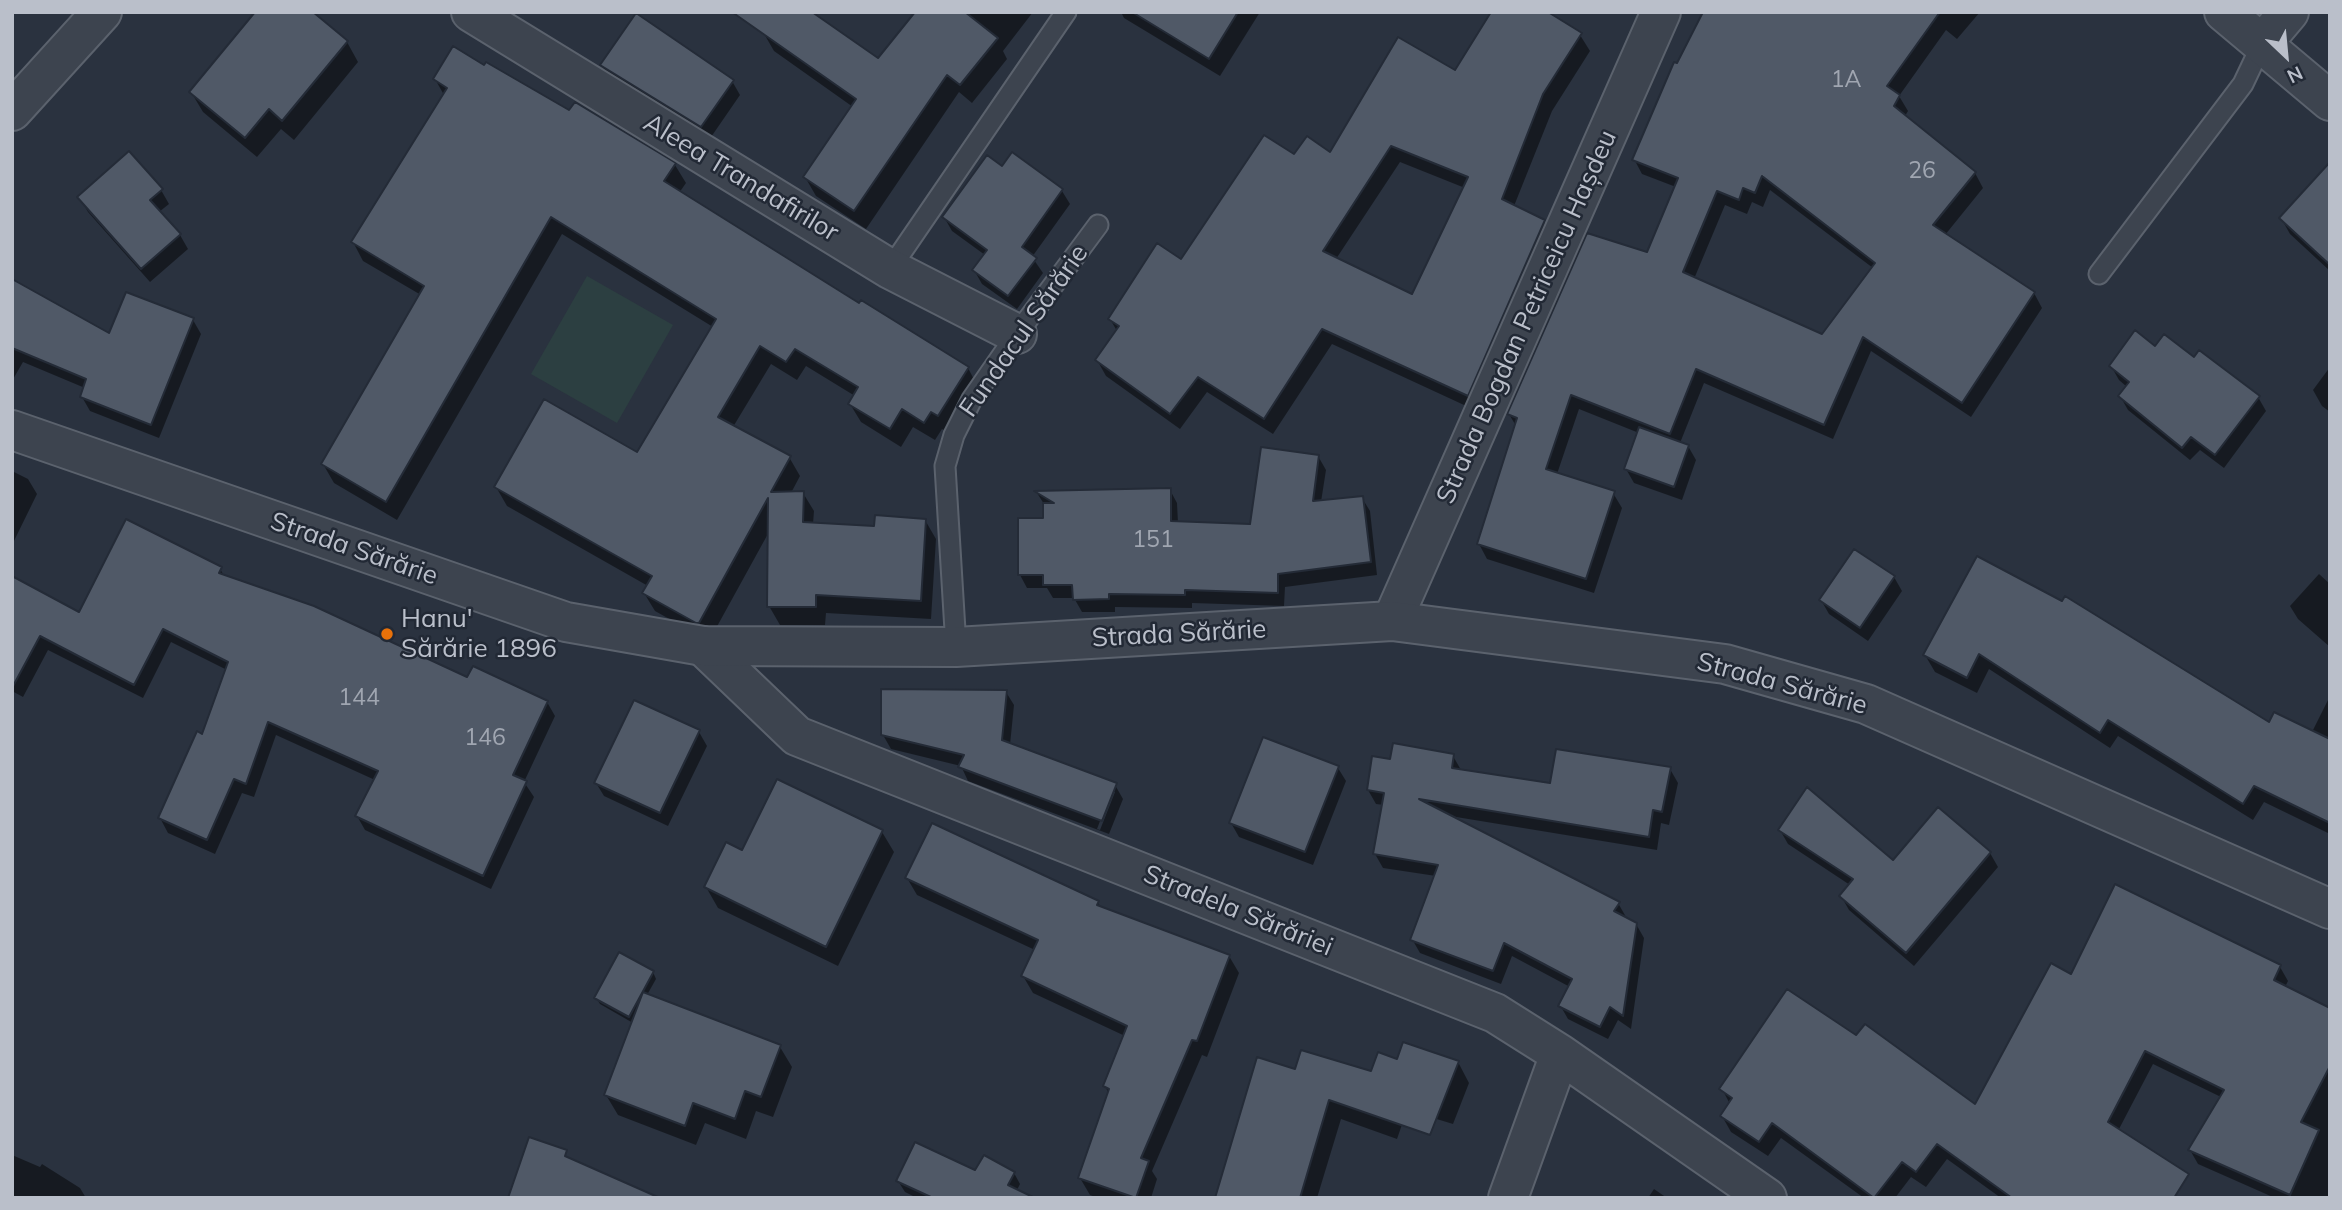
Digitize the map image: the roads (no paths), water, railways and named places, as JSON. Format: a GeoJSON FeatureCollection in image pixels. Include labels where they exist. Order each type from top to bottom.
{"type":"FeatureCollection","features":[{"type":"Feature","properties":{"kind":"street"},"geometry":{"type":"LineString","coordinates":[[12,111],[102,12]]}},
{"type":"Feature","properties":{"kind":"street","name":"Aleea Trandafirilor"},"geometry":{"type":"LineString","coordinates":[[471,12],[890,269],[1017,334]]}},
{"type":"Feature","properties":{"kind":"street","name":"Strada Bogdan Petriceicu Hașdeu"},"geometry":{"type":"LineString","coordinates":[[1392,621],[1661,12]]}},
{"type":"Feature","properties":{"kind":"street"},"geometry":{"type":"LineString","coordinates":[[2224,12],[2330,101]]}},
{"type":"Feature","properties":{"kind":"street"},"geometry":{"type":"LineString","coordinates":[[2262,44],[2289,12]]}},
{"type":"Feature","properties":{"kind":"street","name":"Strada Sărărie"},"geometry":{"type":"LineString","coordinates":[[12,430],[566,622],[703,646],[956,647],[1392,621],[1725,664],[1866,704],[2330,909]]}},
{"type":"Feature","properties":{"kind":"street","name":"Stradela Sărăriei"},"geometry":{"type":"LineString","coordinates":[[703,646],[797,736],[1495,1013],[1560,1054],[1767,1198]]}},
{"type":"Feature","properties":{"kind":"street"},"geometry":{"type":"LineString","coordinates":[[1508,1198],[1560,1054]]}},
{"type":"Feature","properties":{"kind":"lane"},"geometry":{"type":"LineString","coordinates":[[890,269],[1066,12]]}},
{"type":"Feature","properties":{"kind":"lane"},"geometry":{"type":"LineString","coordinates":[[2099,274],[2243,84],[2262,44]]}},
{"type":"Feature","properties":{"kind":"lane","name":"Fundacul Sărărie"},"geometry":{"type":"LineString","coordinates":[[956,647],[945,466],[954,435],[972,399],[1098,225]]}},
{"type":"Feature","properties":{"kind":"place","name":"Hanu' Sărărie 1896"},"geometry":{"type":"Point","coordinates":[387,634]}}]}
